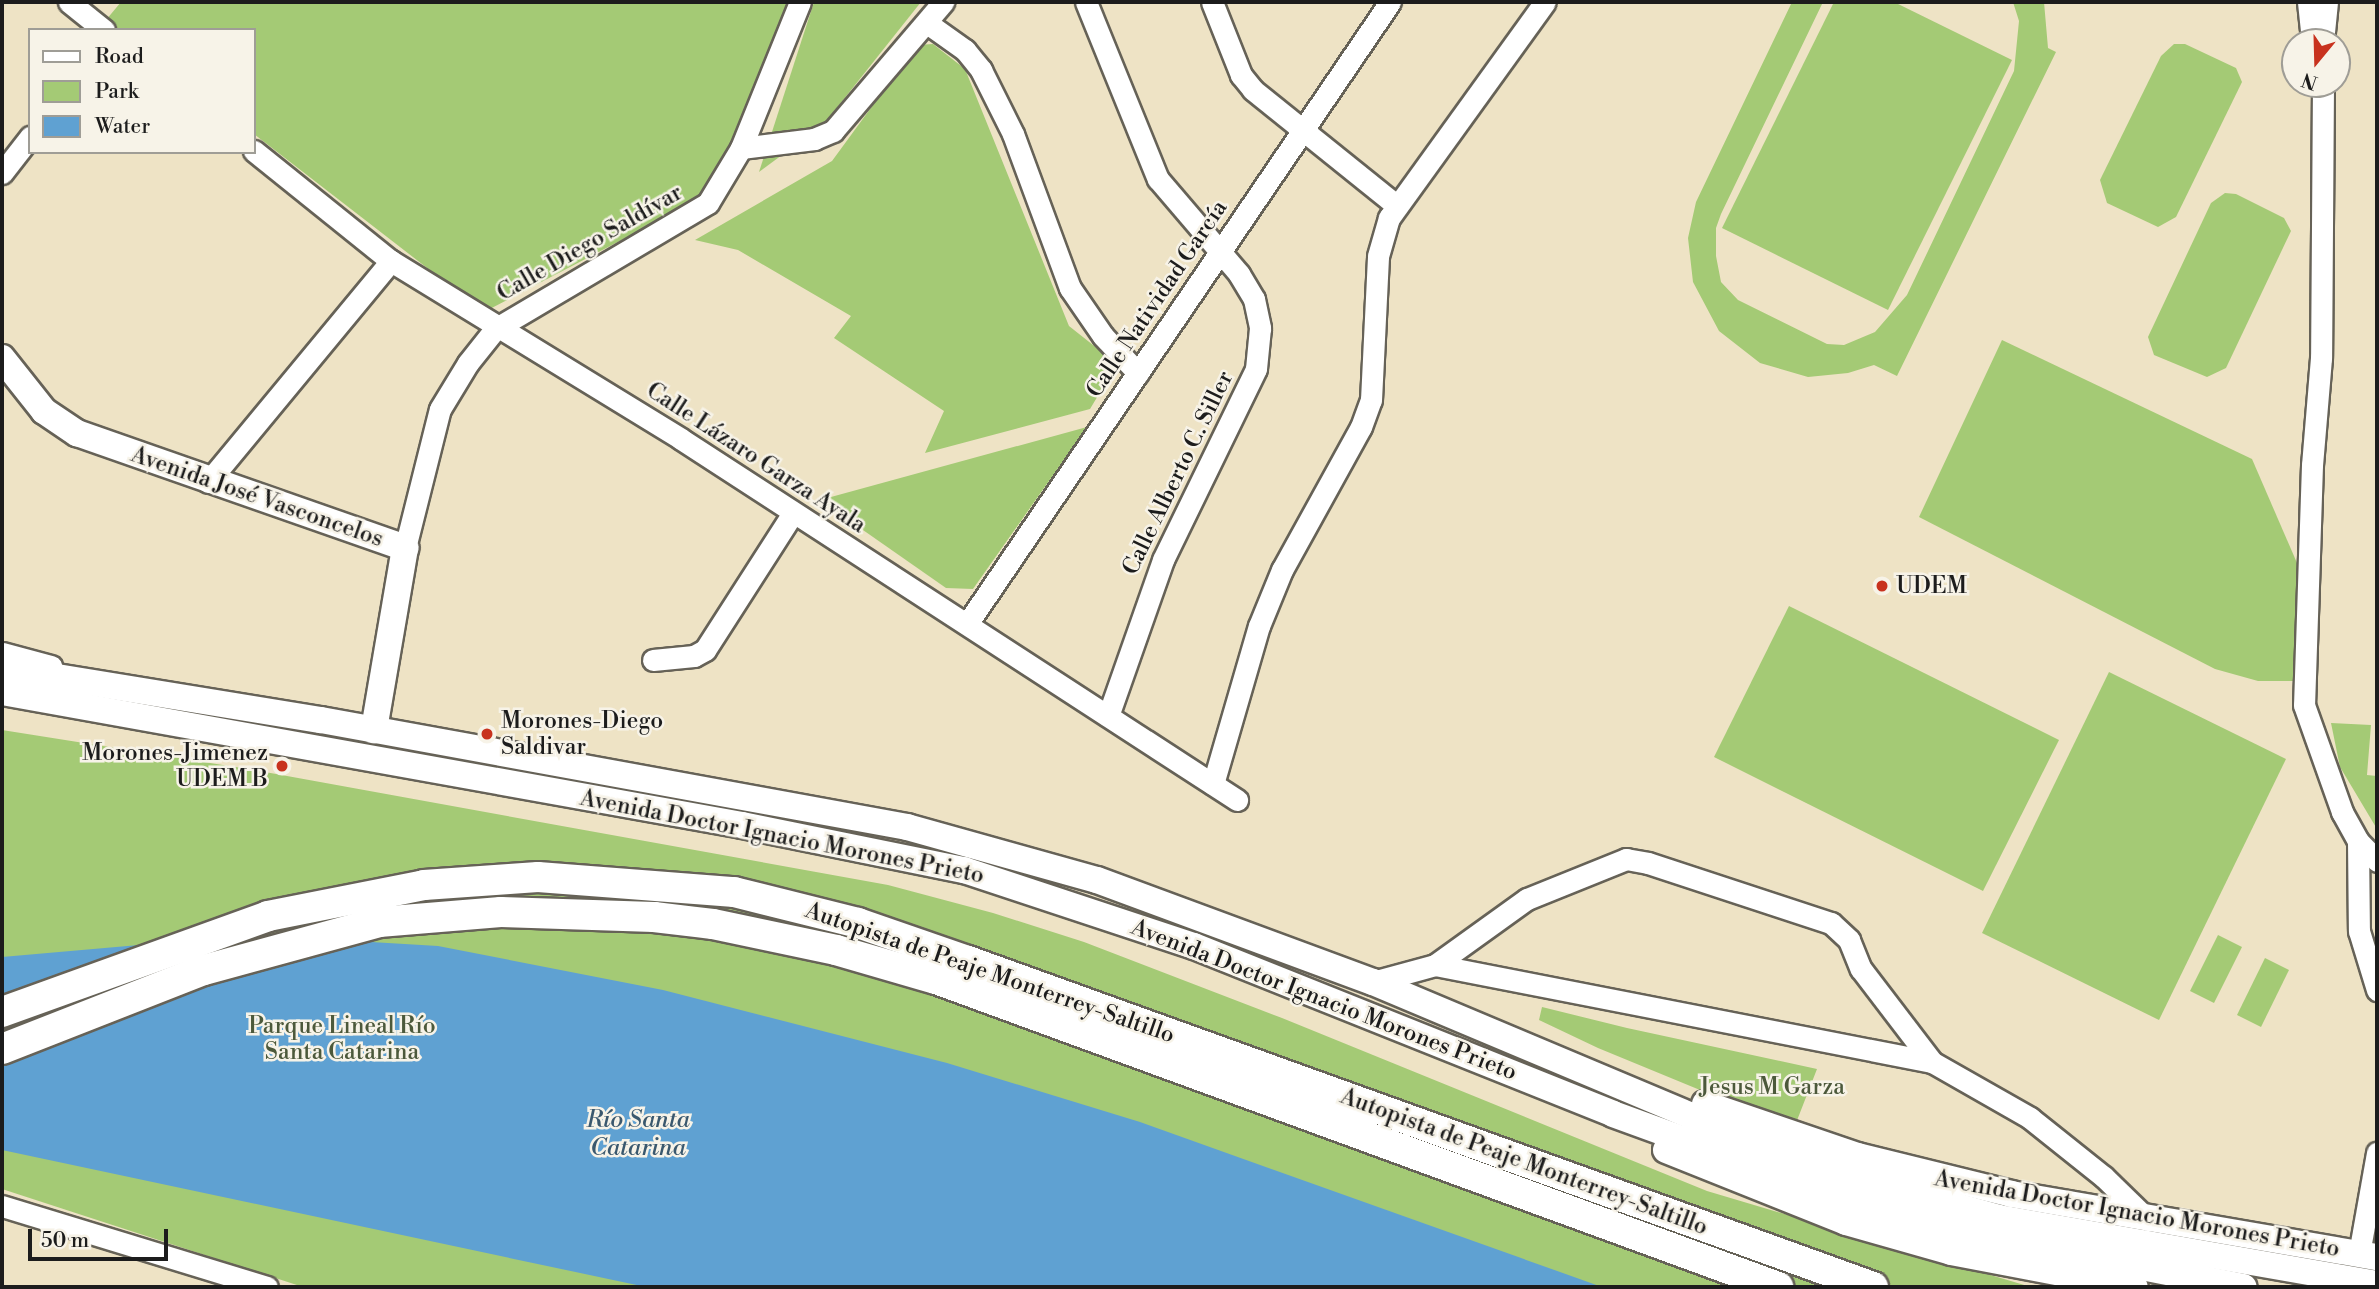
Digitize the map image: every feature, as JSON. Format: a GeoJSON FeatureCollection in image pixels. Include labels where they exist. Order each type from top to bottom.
{"type":"FeatureCollection","features":[{"type":"Feature","properties":{"kind":"highway","name":"Autopista de Peaje Monterrey-Saltillo"},"geometry":{"type":"LineString","coordinates":[[2,1012],[268,916],[424,885],[538,877],[734,892],[858,923],[919,944],[1872,1287]]}},
{"type":"Feature","properties":{"kind":"highway","name":"Autopista de Peaje Monterrey-Saltillo"},"geometry":{"type":"LineString","coordinates":[[2,1049],[204,970],[379,922],[501,912],[701,923],[836,950],[936,979],[1779,1287]]}},
{"type":"Feature","properties":{"kind":"main road","name":"Avenida José Vasconcelos"},"geometry":{"type":"LineString","coordinates":[[2,358],[44,411],[61,424],[208,482],[405,548],[374,730]]}},
{"type":"Feature","properties":{"kind":"main road","name":"Avenida Doctor Ignacio Morones Prieto"},"geometry":{"type":"LineString","coordinates":[[2,668],[374,730],[907,827],[1097,880],[1373,982],[1617,1083],[1712,1106],[1810,1141],[1931,1176],[2148,1220],[2368,1256]]}},
{"type":"Feature","properties":{"kind":"main road","name":"Avenida Doctor Ignacio Morones Prieto"},"geometry":{"type":"LineString","coordinates":[[2,692],[742,825],[964,870],[1194,946],[1613,1114],[1670,1120],[1854,1178],[1999,1218],[2377,1284]]}},
{"type":"Feature","properties":{"kind":"main road","name":"Avenida Doctor Ignacio Morones Prieto"},"geometry":{"type":"LineString","coordinates":[[1617,1083],[1670,1120],[1849,1200],[1958,1231],[2244,1287]]}},
{"type":"Feature","properties":{"kind":"main road","name":"Avenida Doctor Ignacio Morones Prieto"},"geometry":{"type":"LineString","coordinates":[[1613,1114],[1645,1141],[1846,1222],[1951,1252],[2134,1287]]}},
{"type":"Feature","properties":{"kind":"street"},"geometry":{"type":"LineString","coordinates":[[69,2],[97,16]]}},
{"type":"Feature","properties":{"kind":"street","name":"Calle Diego Saldívar"},"geometry":{"type":"LineString","coordinates":[[405,548],[440,409],[495,329],[708,203],[741,148],[800,2]]}},
{"type":"Feature","properties":{"kind":"street"},"geometry":{"type":"LineString","coordinates":[[741,148],[814,139],[832,131],[943,2]]}},
{"type":"Feature","properties":{"kind":"street","name":"Calle Alberto C. Siller"},"geometry":{"type":"LineString","coordinates":[[1086,2],[1157,179],[1185,216],[1221,248],[1254,299],[1261,328],[1256,369],[1163,560],[1108,716]]}},
{"type":"Feature","properties":{"kind":"street"},"geometry":{"type":"LineString","coordinates":[[1212,2],[1241,75],[1302,131],[1396,205]]}},
{"type":"Feature","properties":{"kind":"street"},"geometry":{"type":"LineString","coordinates":[[1213,784],[1268,604],[1371,400],[1378,256],[1396,205],[1545,2]]}},
{"type":"Feature","properties":{"kind":"street"},"geometry":{"type":"LineString","coordinates":[[2308,2],[2311,28]]}},
{"type":"Feature","properties":{"kind":"street"},"geometry":{"type":"LineString","coordinates":[[2324,28],[2327,2]]}},
{"type":"Feature","properties":{"kind":"street","name":"Calle Natividad García"},"geometry":{"type":"LineString","coordinates":[[967,624],[1116,408],[1385,4]]}},
{"type":"Feature","properties":{"kind":"street"},"geometry":{"type":"LineString","coordinates":[[927,23],[965,50],[981,70],[1013,134],[1070,288],[1103,336],[1138,373]]}},
{"type":"Feature","properties":{"kind":"street"},"geometry":{"type":"LineString","coordinates":[[2323,98],[2321,358],[2312,465],[2304,705],[2326,776],[2358,841],[2377,861]]}},
{"type":"Feature","properties":{"kind":"street"},"geometry":{"type":"LineString","coordinates":[[2,173],[28,140]]}},
{"type":"Feature","properties":{"kind":"street","name":"Calle Lázaro Garza Ayala"},"geometry":{"type":"LineString","coordinates":[[256,152],[391,261],[495,329],[793,513],[1237,800]]}},
{"type":"Feature","properties":{"kind":"street"},"geometry":{"type":"LineString","coordinates":[[208,482],[391,261]]}},
{"type":"Feature","properties":{"kind":"street"},"geometry":{"type":"LineString","coordinates":[[653,660],[694,656],[705,650],[793,513]]}},
{"type":"Feature","properties":{"kind":"street","name":"Avenida Doctor Ignacio Morones Prieto"},"geometry":{"type":"LineString","coordinates":[[2,653],[47,664],[85,681]]}},
{"type":"Feature","properties":{"kind":"street"},"geometry":{"type":"LineString","coordinates":[[2,704],[57,702]]}},
{"type":"Feature","properties":{"kind":"street"},"geometry":{"type":"LineString","coordinates":[[2358,841],[2358,931],[2377,990]]}},
{"type":"Feature","properties":{"kind":"street"},"geometry":{"type":"LineString","coordinates":[[1373,982],[1435,965],[1527,899],[1626,859],[1640,861],[1831,923],[1849,940],[1861,969],[1932,1062]]}},
{"type":"Feature","properties":{"kind":"street"},"geometry":{"type":"LineString","coordinates":[[1435,965],[1932,1062],[2030,1118],[2104,1177],[2148,1220]]}},
{"type":"Feature","properties":{"kind":"street"},"geometry":{"type":"LineString","coordinates":[[2368,1256],[2377,1153]]}},
{"type":"Feature","properties":{"kind":"street"},"geometry":{"type":"LineString","coordinates":[[2,1206],[267,1287]]}},
{"type":"Feature","properties":{"kind":"green space"},"geometry":{"type":"Polygon","coordinates":[[[121,2],[788,2],[719,189],[484,312],[256,136],[256,28],[116,28],[106,20],[121,2]]]}},
{"type":"Feature","properties":{"kind":"green space"},"geometry":{"type":"Polygon","coordinates":[[[814,2],[921,2],[824,124],[759,172],[814,2]]]}},
{"type":"Feature","properties":{"kind":"green space"},"geometry":{"type":"Polygon","coordinates":[[[1792,2],[1823,2],[1721,214],[1716,228],[1716,256],[1721,282],[1738,300],[1827,344],[1844,345],[1875,332],[1907,295],[2014,71],[2019,21],[2013,2],[2044,2],[2048,48],[2056,52],[1897,376],[1874,365],[1848,373],[1808,377],[1760,363],[1719,331],[1693,282],[1688,238],[1696,202],[1792,2]]]}},
{"type":"Feature","properties":{"kind":"green space"},"geometry":{"type":"Polygon","coordinates":[[[1834,2],[1894,2],[2012,60],[1888,310],[1722,228],[1834,2]]]}},
{"type":"Feature","properties":{"kind":"green space"},"geometry":{"type":"Polygon","coordinates":[[[933,44],[965,69],[1069,326],[1117,364],[1090,409],[925,453],[944,411],[834,338],[851,316],[738,250],[695,240],[832,161],[917,45],[933,44]]]}},
{"type":"Feature","properties":{"kind":"green space"},"geometry":{"type":"Polygon","coordinates":[[[2174,44],[2185,44],[2236,68],[2242,82],[2176,217],[2158,227],[2107,203],[2100,180],[2161,56],[2174,44]]]}},
{"type":"Feature","properties":{"kind":"green space"},"geometry":{"type":"Polygon","coordinates":[[[2225,193],[2236,194],[2284,218],[2291,231],[2226,368],[2207,377],[2154,355],[2148,337],[2211,203],[2225,193]]]}},
{"type":"Feature","properties":{"kind":"green space"},"geometry":{"type":"Polygon","coordinates":[[[2002,340],[2252,459],[2297,563],[2294,681],[2258,681],[2215,669],[1919,517],[2002,340]]]}},
{"type":"Feature","properties":{"kind":"green space"},"geometry":{"type":"Polygon","coordinates":[[[1087,427],[973,589],[946,588],[820,500],[1087,427]]]}},
{"type":"Feature","properties":{"kind":"green space"},"geometry":{"type":"Polygon","coordinates":[[[1789,606],[2059,740],[1983,891],[1714,757],[1789,606]]]}},
{"type":"Feature","properties":{"kind":"green space"},"geometry":{"type":"Polygon","coordinates":[[[2109,672],[2286,759],[2159,1020],[1982,933],[2109,672]]]}},
{"type":"Feature","properties":{"kind":"green space"},"geometry":{"type":"Polygon","coordinates":[[[2331,723],[2371,725],[2367,775],[2377,776],[2377,829],[2340,767],[2331,723]]]}},
{"type":"Feature","properties":{"kind":"green space","name":"Parque Lineal Río Santa Catarina"},"geometry":{"type":"Polygon","coordinates":[[[2,730],[248,769],[888,885],[993,913],[1084,942],[1282,1018],[1707,1191],[2031,1287],[303,1287],[2,1189],[2,730]]]}},
{"type":"Feature","properties":{"kind":"green space"},"geometry":{"type":"Polygon","coordinates":[[[2218,935],[2242,947],[2214,1003],[2190,991],[2218,935]]]}},
{"type":"Feature","properties":{"kind":"green space"},"geometry":{"type":"Polygon","coordinates":[[[2265,958],[2289,970],[2261,1027],[2237,1015],[2265,958]]]}},
{"type":"Feature","properties":{"kind":"green space","name":"Jesus M Garza"},"geometry":{"type":"Polygon","coordinates":[[[1542,1007],[1817,1069],[1796,1123],[1751,1111],[1598,1048],[1539,1020],[1542,1007]]]}},
{"type":"Feature","properties":{"kind":"water","name":"Río Santa Catarina"},"geometry":{"type":"Polygon","coordinates":[[[253,935],[438,946],[663,990],[947,1063],[1140,1122],[1602,1287],[646,1287],[2,1150],[2,957],[253,935]]]}},
{"type":"Feature","properties":{"kind":"place","name":"UDEM"},"geometry":{"type":"Point","coordinates":[1882,586]}},
{"type":"Feature","properties":{"kind":"place","name":"Morones-Diego Saldivar"},"geometry":{"type":"Point","coordinates":[487,734]}},
{"type":"Feature","properties":{"kind":"place","name":"Morones-Jimenez UDEM B"},"geometry":{"type":"Point","coordinates":[282,766]}}]}
